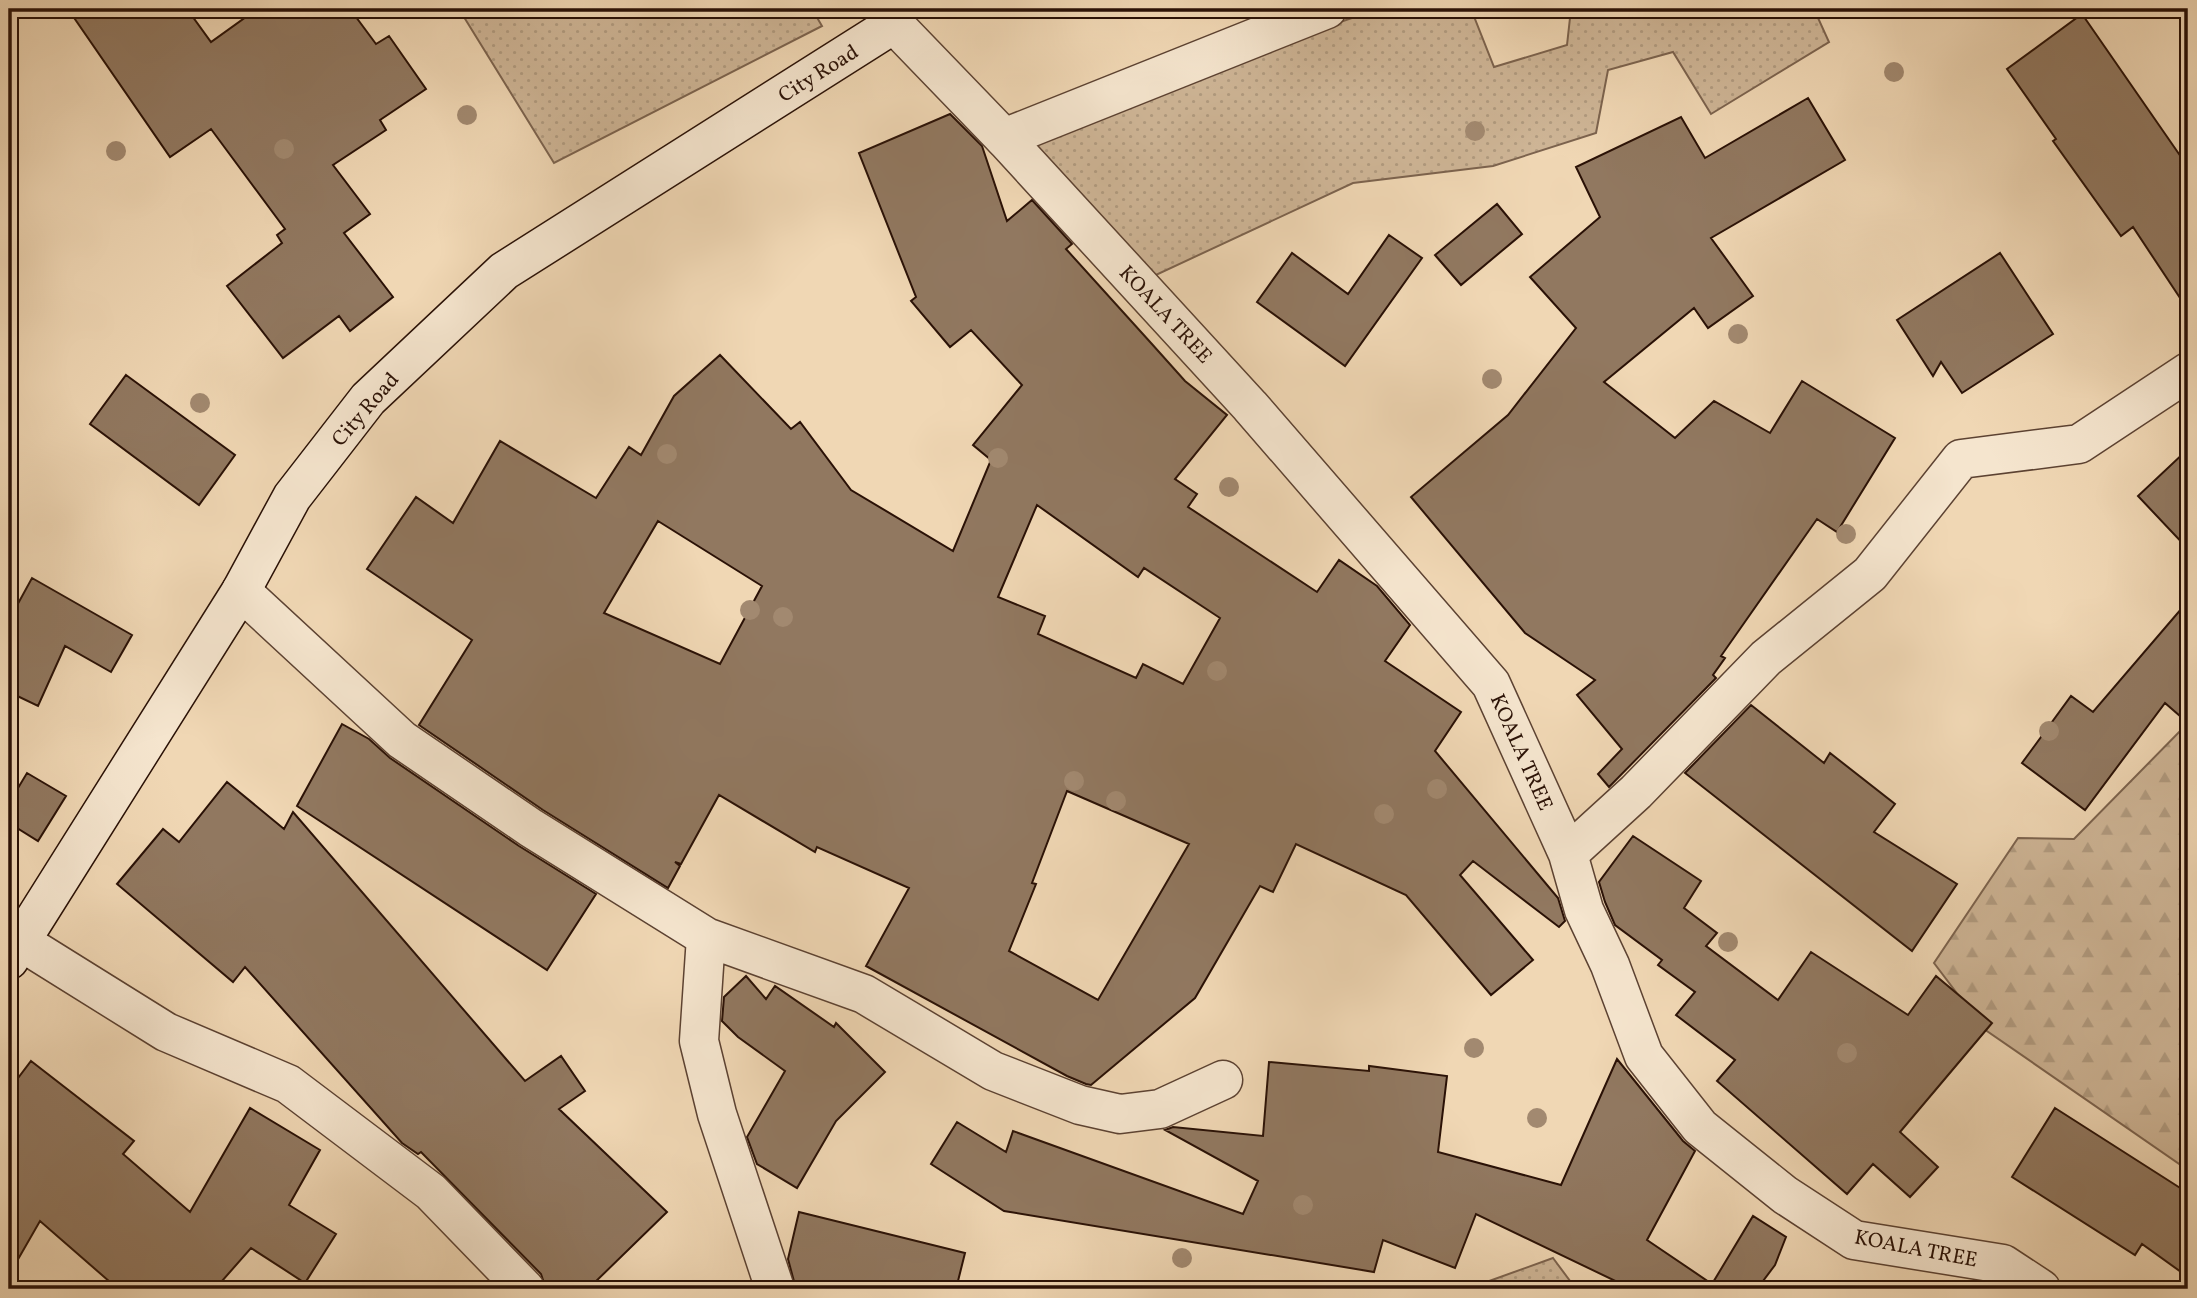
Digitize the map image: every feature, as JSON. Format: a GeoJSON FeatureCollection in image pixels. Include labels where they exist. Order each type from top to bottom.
{"type":"FeatureCollection","features":[{"type":"Feature","properties":{"kind":"street"},"geometry":{"type":"LineString","coordinates":[[1004,138],[1327,9]]}},
{"type":"Feature","properties":{"kind":"street","name":"KOALA TREE"},"geometry":{"type":"LineString","coordinates":[[889,16],[1250,406],[1491,684],[1568,854],[1584,910],[1610,965],[1644,1056],[1700,1127],[1785,1195],[1854,1240],[2003,1264],[2041,1289]]}},
{"type":"Feature","properties":{"kind":"street","name":"City Road"},"geometry":{"type":"LineString","coordinates":[[15,950],[241,591],[292,497],[368,399],[504,271],[889,16]]}},
{"type":"Feature","properties":{"kind":"street"},"geometry":{"type":"LineString","coordinates":[[1568,854],[1636,792],[1766,657],[1870,573],[1961,459],[2079,444],[2188,372]]}},
{"type":"Feature","properties":{"kind":"street"},"geometry":{"type":"LineString","coordinates":[[241,591],[402,740],[531,828],[706,937],[864,994],[993,1070],[1080,1105],[1120,1114],[1160,1109],[1223,1080]]}},
{"type":"Feature","properties":{"kind":"street"},"geometry":{"type":"LineString","coordinates":[[706,937],[699,1041],[716,1114],[775,1289]]}},
{"type":"Feature","properties":{"kind":"street"},"geometry":{"type":"LineString","coordinates":[[15,950],[166,1032],[288,1084],[431,1192],[524,1289]]}},
{"type":"Feature","properties":{"kind":"green space"},"geometry":{"type":"Polygon","coordinates":[[[459,9],[812,9],[822,26],[554,163],[459,9]]]}},
{"type":"Feature","properties":{"kind":"green space"},"geometry":{"type":"Polygon","coordinates":[[[1378,9],[1471,9],[1494,67],[1567,45],[1571,9],[1814,9],[1829,42],[1711,114],[1673,52],[1608,70],[1596,133],[1493,166],[1353,183],[1143,281],[1024,131],[1378,9]]]}},
{"type":"Feature","properties":{"kind":"green space"},"geometry":{"type":"Polygon","coordinates":[[[2188,723],[2188,1170],[1984,1029],[1934,963],[2018,838],[2074,839],[2188,723]]]}},
{"type":"Feature","properties":{"kind":"green space"},"geometry":{"type":"Polygon","coordinates":[[[1553,1258],[1576,1289],[1467,1289],[1553,1258]]]}},
{"type":"Feature","properties":{"kind":"building"},"geometry":{"type":"Polygon","coordinates":[[[68,9],[187,9],[211,42],[257,9],[350,9],[376,44],[389,36],[426,89],[380,120],[386,130],[333,165],[370,214],[344,233],[393,297],[350,331],[339,316],[283,358],[227,286],[282,243],[277,235],[285,229],[211,129],[170,157],[68,9]]]}},
{"type":"Feature","properties":{"kind":"building"},"geometry":{"type":"Polygon","coordinates":[[[2082,14],[2188,167],[2188,310],[2133,227],[2121,236],[2053,141],[2056,139],[2007,69],[2082,14]]]}},
{"type":"Feature","properties":{"kind":"building"},"geometry":{"type":"Polygon","coordinates":[[[1808,98],[1845,160],[1711,238],[1753,296],[1708,328],[1694,308],[1604,382],[1675,438],[1714,401],[1770,433],[1802,381],[1895,438],[1837,532],[1817,519],[1721,656],[1725,658],[1713,675],[1716,678],[1609,787],[1598,774],[1622,749],[1577,695],[1595,680],[1525,633],[1411,497],[1508,415],[1576,328],[1530,277],[1600,217],[1576,167],[1681,117],[1705,158],[1808,98]]]}},
{"type":"Feature","properties":{"kind":"building"},"geometry":{"type":"Polygon","coordinates":[[[950,114],[982,146],[1007,221],[1032,200],[1072,244],[1066,249],[1185,381],[1227,415],[1175,479],[1197,494],[1188,507],[1317,592],[1339,560],[1377,586],[1410,625],[1385,661],[1461,712],[1435,751],[1558,898],[1565,921],[1559,927],[1473,861],[1460,875],[1533,960],[1491,995],[1406,895],[1296,844],[1273,892],[1260,886],[1195,998],[1091,1085],[1086,1084],[866,966],[909,888],[817,847],[815,852],[719,795],[681,864],[675,862],[680,866],[668,888],[543,810],[419,725],[472,640],[367,569],[416,497],[453,523],[500,441],[596,498],[629,447],[641,455],[674,396],[720,355],[791,429],[800,422],[851,490],[953,551],[991,460],[973,445],[1022,385],[971,330],[950,347],[911,301],[916,297],[859,153],[950,114]],[[1037,505],[998,597],[1045,616],[1038,634],[1136,678],[1143,664],[1183,684],[1220,618],[1144,568],[1138,577],[1037,505]],[[658,521],[604,613],[720,664],[762,586],[658,521]],[[1067,791],[1032,883],[1036,884],[1009,951],[1098,1000],[1189,844],[1067,791]]]}},
{"type":"Feature","properties":{"kind":"building"},"geometry":{"type":"Polygon","coordinates":[[[1497,204],[1522,234],[1461,285],[1435,255],[1497,204]]]}},
{"type":"Feature","properties":{"kind":"building"},"geometry":{"type":"Polygon","coordinates":[[[1389,235],[1422,258],[1345,366],[1257,302],[1292,253],[1348,294],[1389,235]]]}},
{"type":"Feature","properties":{"kind":"building"},"geometry":{"type":"Polygon","coordinates":[[[2000,253],[2053,334],[1962,393],[1941,362],[1933,376],[1897,320],[2000,253]]]}},
{"type":"Feature","properties":{"kind":"building"},"geometry":{"type":"Polygon","coordinates":[[[126,375],[235,455],[199,505],[90,424],[126,375]]]}},
{"type":"Feature","properties":{"kind":"building"},"geometry":{"type":"Polygon","coordinates":[[[2188,449],[2188,549],[2138,496],[2188,449]]]}},
{"type":"Feature","properties":{"kind":"building"},"geometry":{"type":"Polygon","coordinates":[[[32,578],[132,635],[111,672],[65,646],[38,706],[9,692],[9,620],[32,578]]]}},
{"type":"Feature","properties":{"kind":"building"},"geometry":{"type":"Polygon","coordinates":[[[2188,601],[2188,723],[2165,703],[2085,810],[2022,763],[2071,696],[2093,712],[2188,601]]]}},
{"type":"Feature","properties":{"kind":"building"},"geometry":{"type":"Polygon","coordinates":[[[1751,705],[1824,763],[1830,753],[1895,804],[1874,832],[1957,884],[1912,951],[1685,773],[1751,705]]]}},
{"type":"Feature","properties":{"kind":"building"},"geometry":{"type":"Polygon","coordinates":[[[342,724],[369,739],[390,758],[519,846],[596,894],[547,970],[297,806],[342,724]]]}},
{"type":"Feature","properties":{"kind":"building"},"geometry":{"type":"Polygon","coordinates":[[[27,773],[66,796],[38,841],[9,823],[9,803],[27,773]]]}},
{"type":"Feature","properties":{"kind":"building"},"geometry":{"type":"Polygon","coordinates":[[[227,782],[284,829],[293,812],[525,1081],[561,1056],[585,1091],[559,1109],[667,1212],[588,1289],[546,1289],[541,1274],[421,1152],[418,1154],[402,1143],[245,967],[233,982],[117,884],[163,829],[179,842],[227,782]]]}},
{"type":"Feature","properties":{"kind":"building"},"geometry":{"type":"Polygon","coordinates":[[[1633,836],[1701,881],[1684,908],[1717,933],[1706,946],[1778,1000],[1811,952],[1908,1015],[1936,976],[1992,1023],[1900,1132],[1938,1167],[1910,1197],[1873,1164],[1847,1194],[1717,1081],[1735,1060],[1676,1015],[1695,992],[1658,965],[1662,960],[1615,925],[1605,902],[1599,882],[1633,836]]]}},
{"type":"Feature","properties":{"kind":"building"},"geometry":{"type":"Polygon","coordinates":[[[746,976],[766,999],[775,986],[834,1027],[836,1023],[885,1072],[836,1121],[797,1188],[757,1164],[747,1137],[785,1071],[738,1037],[722,1021],[724,997],[746,976]]]}},
{"type":"Feature","properties":{"kind":"building"},"geometry":{"type":"Polygon","coordinates":[[[1617,1059],[1683,1141],[1695,1151],[1647,1240],[1712,1284],[1753,1216],[1786,1237],[1775,1265],[1757,1289],[1632,1289],[1476,1214],[1455,1268],[1383,1240],[1374,1272],[1004,1211],[931,1164],[957,1122],[1006,1152],[1013,1131],[1243,1214],[1258,1181],[1165,1130],[1173,1127],[1263,1136],[1269,1062],[1369,1071],[1369,1066],[1447,1076],[1438,1152],[1561,1185],[1617,1059]]]}},
{"type":"Feature","properties":{"kind":"building"},"geometry":{"type":"Polygon","coordinates":[[[31,1061],[134,1141],[123,1154],[190,1212],[250,1108],[320,1150],[289,1205],[336,1234],[305,1283],[251,1248],[215,1289],[118,1289],[40,1221],[9,1275],[9,1090],[31,1061]]]}},
{"type":"Feature","properties":{"kind":"building"},"geometry":{"type":"Polygon","coordinates":[[[2055,1108],[2188,1193],[2188,1277],[2142,1244],[2135,1255],[2012,1177],[2055,1108]]]}},
{"type":"Feature","properties":{"kind":"building"},"geometry":{"type":"Polygon","coordinates":[[[799,1212],[965,1253],[956,1289],[796,1289],[788,1259],[799,1212]]]}}]}
